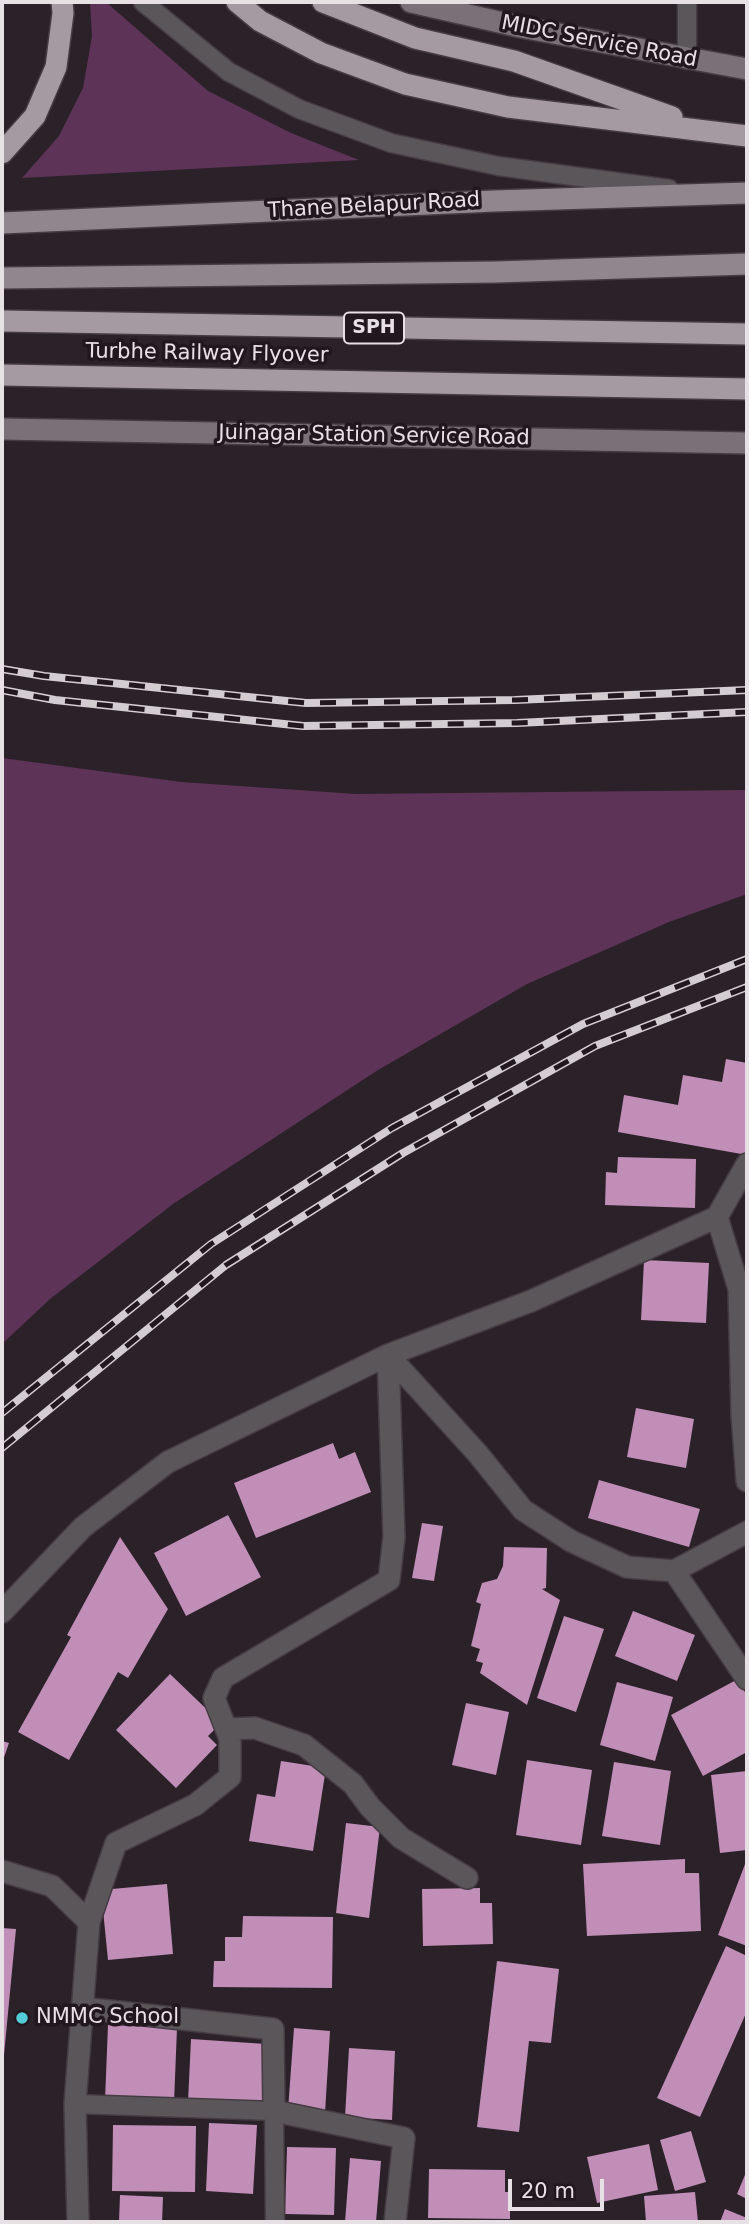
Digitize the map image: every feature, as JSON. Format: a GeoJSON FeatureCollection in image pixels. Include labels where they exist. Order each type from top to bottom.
{"type":"FeatureCollection","features":[{"type":"Feature","properties":{"kind":"highway"},"geometry":{"type":"LineString","coordinates":[[2,153],[35,116],[55,66],[63,13],[62,2]]}},
{"type":"Feature","properties":{"kind":"highway"},"geometry":{"type":"LineString","coordinates":[[237,2],[260,21],[321,53],[405,84],[508,107],[747,136]]}},
{"type":"Feature","properties":{"kind":"highway"},"geometry":{"type":"LineString","coordinates":[[323,2],[415,38],[513,61],[710,130]]}},
{"type":"Feature","properties":{"kind":"highway","name":"Turbhe Railway Flyover"},"geometry":{"type":"LineString","coordinates":[[2,321],[747,334]]}},
{"type":"Feature","properties":{"kind":"highway","name":"Turbhe Railway Flyover"},"geometry":{"type":"LineString","coordinates":[[2,375],[747,389]]}},
{"type":"Feature","properties":{"kind":"main road","name":"Thane Belapur Road"},"geometry":{"type":"LineString","coordinates":[[2,223],[747,194]]}},
{"type":"Feature","properties":{"kind":"main road"},"geometry":{"type":"LineString","coordinates":[[2,278],[496,272],[747,264]]}},
{"type":"Feature","properties":{"kind":"street","name":"MIDC Service Road"},"geometry":{"type":"LineString","coordinates":[[411,2],[687,60],[747,69]]}},
{"type":"Feature","properties":{"kind":"street","name":"Juinagar Station Service Road"},"geometry":{"type":"LineString","coordinates":[[2,429],[747,443]]}},
{"type":"Feature","properties":{"kind":"street"},"geometry":{"type":"LineString","coordinates":[[2,1612],[83,1527],[168,1462],[388,1355],[531,1301],[717,1217],[747,1164]]}},
{"type":"Feature","properties":{"kind":"street"},"geometry":{"type":"LineString","coordinates":[[717,1217],[739,1289],[742,1413],[747,1481]]}},
{"type":"Feature","properties":{"kind":"street"},"geometry":{"type":"LineString","coordinates":[[388,1355],[523,1510],[571,1541],[628,1567],[674,1571],[747,1532]]}},
{"type":"Feature","properties":{"kind":"street"},"geometry":{"type":"LineString","coordinates":[[78,2222],[75,2104],[89,1922],[116,1843],[195,1805],[230,1777],[230,1739],[215,1698],[223,1678],[389,1580],[394,1536],[388,1355]]}},
{"type":"Feature","properties":{"kind":"street"},"geometry":{"type":"LineString","coordinates":[[674,1571],[747,1679]]}},
{"type":"Feature","properties":{"kind":"street"},"geometry":{"type":"LineString","coordinates":[[226,1729],[255,1728],[304,1745],[353,1784],[370,1807],[401,1838],[467,1878]]}},
{"type":"Feature","properties":{"kind":"street"},"geometry":{"type":"LineString","coordinates":[[2,1871],[52,1886],[89,1922]]}},
{"type":"Feature","properties":{"kind":"street"},"geometry":{"type":"LineString","coordinates":[[82,2008],[274,2029],[274,2111],[404,2138],[395,2222]]}},
{"type":"Feature","properties":{"kind":"lane"},"geometry":{"type":"LineString","coordinates":[[143,2],[229,72],[299,109],[391,143],[498,166],[705,195]]}},
{"type":"Feature","properties":{"kind":"lane"},"geometry":{"type":"LineString","coordinates":[[687,2],[687,60]]}},
{"type":"Feature","properties":{"kind":"lane"},"geometry":{"type":"LineString","coordinates":[[75,2104],[274,2111],[275,2222]]}},
{"type":"Feature","properties":{"kind":"shaded area"},"geometry":{"type":"Polygon","coordinates":[[[90,2],[106,2],[208,91],[291,133],[359,160],[22,178],[59,136],[83,88],[92,36],[90,2]]]}},
{"type":"Feature","properties":{"kind":"shaded area"},"geometry":{"type":"Polygon","coordinates":[[[2,758],[181,782],[356,794],[747,790],[747,894],[669,922],[527,984],[378,1070],[173,1204],[50,1299],[2,1344],[2,758]]]}},
{"type":"Feature","properties":{"kind":"building"},"geometry":{"type":"Polygon","coordinates":[[[726,1059],[747,1063],[747,1155],[618,1132],[624,1095],[678,1105],[683,1075],[722,1082],[726,1059]]]}},
{"type":"Feature","properties":{"kind":"building"},"geometry":{"type":"Polygon","coordinates":[[[618,1157],[696,1159],[695,1208],[605,1205],[606,1172],[617,1173],[618,1157]]]}},
{"type":"Feature","properties":{"kind":"building"},"geometry":{"type":"Polygon","coordinates":[[[644,1260],[709,1263],[706,1323],[641,1320],[644,1260]]]}},
{"type":"Feature","properties":{"kind":"building"},"geometry":{"type":"Polygon","coordinates":[[[636,1408],[694,1419],[686,1468],[627,1457],[636,1408]]]}},
{"type":"Feature","properties":{"kind":"building"},"geometry":{"type":"Polygon","coordinates":[[[333,1443],[339,1459],[355,1452],[371,1492],[256,1538],[234,1483],[333,1443]]]}},
{"type":"Feature","properties":{"kind":"building"},"geometry":{"type":"Polygon","coordinates":[[[599,1480],[700,1509],[689,1547],[588,1518],[599,1480]]]}},
{"type":"Feature","properties":{"kind":"building"},"geometry":{"type":"Polygon","coordinates":[[[228,1515],[261,1577],[186,1616],[154,1553],[228,1515]]]}},
{"type":"Feature","properties":{"kind":"building"},"geometry":{"type":"Polygon","coordinates":[[[422,1523],[443,1526],[434,1581],[412,1578],[422,1523]]]}},
{"type":"Feature","properties":{"kind":"building"},"geometry":{"type":"Polygon","coordinates":[[[120,1537],[168,1609],[128,1678],[118,1672],[69,1760],[18,1732],[71,1637],[67,1635],[120,1537]]]}},
{"type":"Feature","properties":{"kind":"building"},"geometry":{"type":"Polygon","coordinates":[[[504,1547],[547,1548],[546,1588],[542,1589],[560,1600],[527,1705],[480,1673],[483,1663],[476,1661],[480,1649],[471,1646],[481,1604],[476,1602],[482,1583],[497,1579],[503,1566],[504,1547]]]}},
{"type":"Feature","properties":{"kind":"building"},"geometry":{"type":"Polygon","coordinates":[[[633,1611],[695,1635],[677,1681],[615,1656],[633,1611]]]}},
{"type":"Feature","properties":{"kind":"building"},"geometry":{"type":"Polygon","coordinates":[[[564,1616],[604,1629],[576,1712],[537,1698],[564,1616]]]}},
{"type":"Feature","properties":{"kind":"building"},"geometry":{"type":"Polygon","coordinates":[[[170,1674],[221,1723],[208,1736],[217,1745],[176,1788],[116,1730],[170,1674]]]}},
{"type":"Feature","properties":{"kind":"building"},"geometry":{"type":"Polygon","coordinates":[[[738,1679],[747,1696],[747,1752],[703,1776],[671,1715],[738,1679]]]}},
{"type":"Feature","properties":{"kind":"building"},"geometry":{"type":"Polygon","coordinates":[[[617,1682],[673,1697],[655,1761],[600,1745],[617,1682]]]}},
{"type":"Feature","properties":{"kind":"building"},"geometry":{"type":"Polygon","coordinates":[[[466,1703],[509,1712],[496,1775],[452,1765],[466,1703]]]}},
{"type":"Feature","properties":{"kind":"building"},"geometry":{"type":"Polygon","coordinates":[[[2,1741],[9,1743],[2,1763],[2,1741]]]}},
{"type":"Feature","properties":{"kind":"building"},"geometry":{"type":"Polygon","coordinates":[[[527,1760],[592,1770],[581,1845],[516,1835],[527,1760]]]}},
{"type":"Feature","properties":{"kind":"building"},"geometry":{"type":"Polygon","coordinates":[[[281,1761],[326,1768],[313,1851],[249,1841],[257,1794],[275,1797],[281,1761]]]}},
{"type":"Feature","properties":{"kind":"building"},"geometry":{"type":"Polygon","coordinates":[[[614,1762],[671,1771],[660,1845],[602,1836],[614,1762]]]}},
{"type":"Feature","properties":{"kind":"building"},"geometry":{"type":"Polygon","coordinates":[[[747,1771],[747,1850],[720,1853],[711,1775],[747,1771]]]}},
{"type":"Feature","properties":{"kind":"building"},"geometry":{"type":"Polygon","coordinates":[[[346,1823],[380,1827],[369,1918],[336,1913],[346,1823]]]}},
{"type":"Feature","properties":{"kind":"building"},"geometry":{"type":"Polygon","coordinates":[[[685,1859],[685,1873],[699,1873],[701,1931],[587,1936],[583,1864],[685,1859]]]}},
{"type":"Feature","properties":{"kind":"building"},"geometry":{"type":"Polygon","coordinates":[[[747,1859],[747,1946],[718,1935],[747,1859]]]}},
{"type":"Feature","properties":{"kind":"building"},"geometry":{"type":"Polygon","coordinates":[[[167,1884],[173,1954],[108,1960],[101,1890],[167,1884]]]}},
{"type":"Feature","properties":{"kind":"building"},"geometry":{"type":"Polygon","coordinates":[[[480,1888],[480,1903],[492,1903],[493,1944],[423,1946],[422,1889],[480,1888]]]}},
{"type":"Feature","properties":{"kind":"building"},"geometry":{"type":"Polygon","coordinates":[[[243,1916],[333,1917],[332,1988],[213,1987],[214,1961],[225,1961],[225,1937],[242,1937],[243,1916]]]}},
{"type":"Feature","properties":{"kind":"building"},"geometry":{"type":"Polygon","coordinates":[[[2,1928],[16,1929],[4,2055],[2,2055],[2,1928]]]}},
{"type":"Feature","properties":{"kind":"building"},"geometry":{"type":"Polygon","coordinates":[[[726,1946],[747,1956],[747,2011],[700,2117],[657,2098],[726,1946]]]}},
{"type":"Feature","properties":{"kind":"building"},"geometry":{"type":"Polygon","coordinates":[[[497,1961],[559,1969],[551,2043],[529,2041],[519,2132],[477,2127],[497,1961]]]}},
{"type":"Feature","properties":{"kind":"building"},"geometry":{"type":"Polygon","coordinates":[[[108,2025],[177,2028],[174,2103],[105,2100],[108,2025]]]}},
{"type":"Feature","properties":{"kind":"building"},"geometry":{"type":"Polygon","coordinates":[[[294,2028],[330,2031],[325,2113],[288,2110],[294,2028]]]}},
{"type":"Feature","properties":{"kind":"building"},"geometry":{"type":"Polygon","coordinates":[[[191,2039],[266,2044],[262,2106],[188,2102],[191,2039]]]}},
{"type":"Feature","properties":{"kind":"building"},"geometry":{"type":"Polygon","coordinates":[[[349,2048],[395,2051],[392,2120],[345,2117],[349,2048]]]}},
{"type":"Feature","properties":{"kind":"building"},"geometry":{"type":"Polygon","coordinates":[[[209,2123],[257,2125],[253,2194],[206,2191],[209,2123]]]}},
{"type":"Feature","properties":{"kind":"building"},"geometry":{"type":"Polygon","coordinates":[[[113,2125],[196,2126],[195,2192],[112,2191],[113,2125]]]}},
{"type":"Feature","properties":{"kind":"building"},"geometry":{"type":"Polygon","coordinates":[[[691,2131],[706,2182],[675,2191],[660,2140],[691,2131]]]}},
{"type":"Feature","properties":{"kind":"building"},"geometry":{"type":"Polygon","coordinates":[[[649,2144],[658,2190],[597,2203],[587,2157],[649,2144]]]}},
{"type":"Feature","properties":{"kind":"building"},"geometry":{"type":"Polygon","coordinates":[[[287,2147],[336,2148],[334,2215],[285,2214],[287,2147]]]}},
{"type":"Feature","properties":{"kind":"building"},"geometry":{"type":"Polygon","coordinates":[[[350,2158],[381,2161],[376,2222],[345,2222],[350,2158]]]}},
{"type":"Feature","properties":{"kind":"building"},"geometry":{"type":"Polygon","coordinates":[[[429,2169],[505,2170],[505,2192],[510,2192],[510,2219],[428,2218],[429,2169]]]}},
{"type":"Feature","properties":{"kind":"building"},"geometry":{"type":"Polygon","coordinates":[[[747,2170],[747,2199],[737,2194],[747,2170]]]}},
{"type":"Feature","properties":{"kind":"building"},"geometry":{"type":"Polygon","coordinates":[[[695,2192],[698,2222],[646,2222],[644,2196],[695,2192]]]}},
{"type":"Feature","properties":{"kind":"building"},"geometry":{"type":"Polygon","coordinates":[[[120,2195],[163,2197],[162,2222],[119,2222],[120,2195]]]}},
{"type":"Feature","properties":{"kind":"building"},"geometry":{"type":"Polygon","coordinates":[[[725,2209],[747,2218],[747,2222],[720,2222],[725,2209]]]}},
{"type":"Feature","properties":{"kind":"railway"},"geometry":{"type":"LineString","coordinates":[[2,669],[44,676],[306,703],[515,700],[747,690]]}},
{"type":"Feature","properties":{"kind":"railway"},"geometry":{"type":"LineString","coordinates":[[2,690],[55,700],[303,726],[517,723],[747,712]]}},
{"type":"Feature","properties":{"kind":"railway"},"geometry":{"type":"LineString","coordinates":[[2,1413],[211,1244],[392,1128],[583,1024],[747,959]]}},
{"type":"Feature","properties":{"kind":"railway"},"geometry":{"type":"LineString","coordinates":[[2,1448],[226,1265],[403,1153],[595,1046],[747,987]]}},
{"type":"Feature","properties":{"kind":"place","name":"NMMC School"},"geometry":{"type":"Point","coordinates":[22,2018]}}]}
